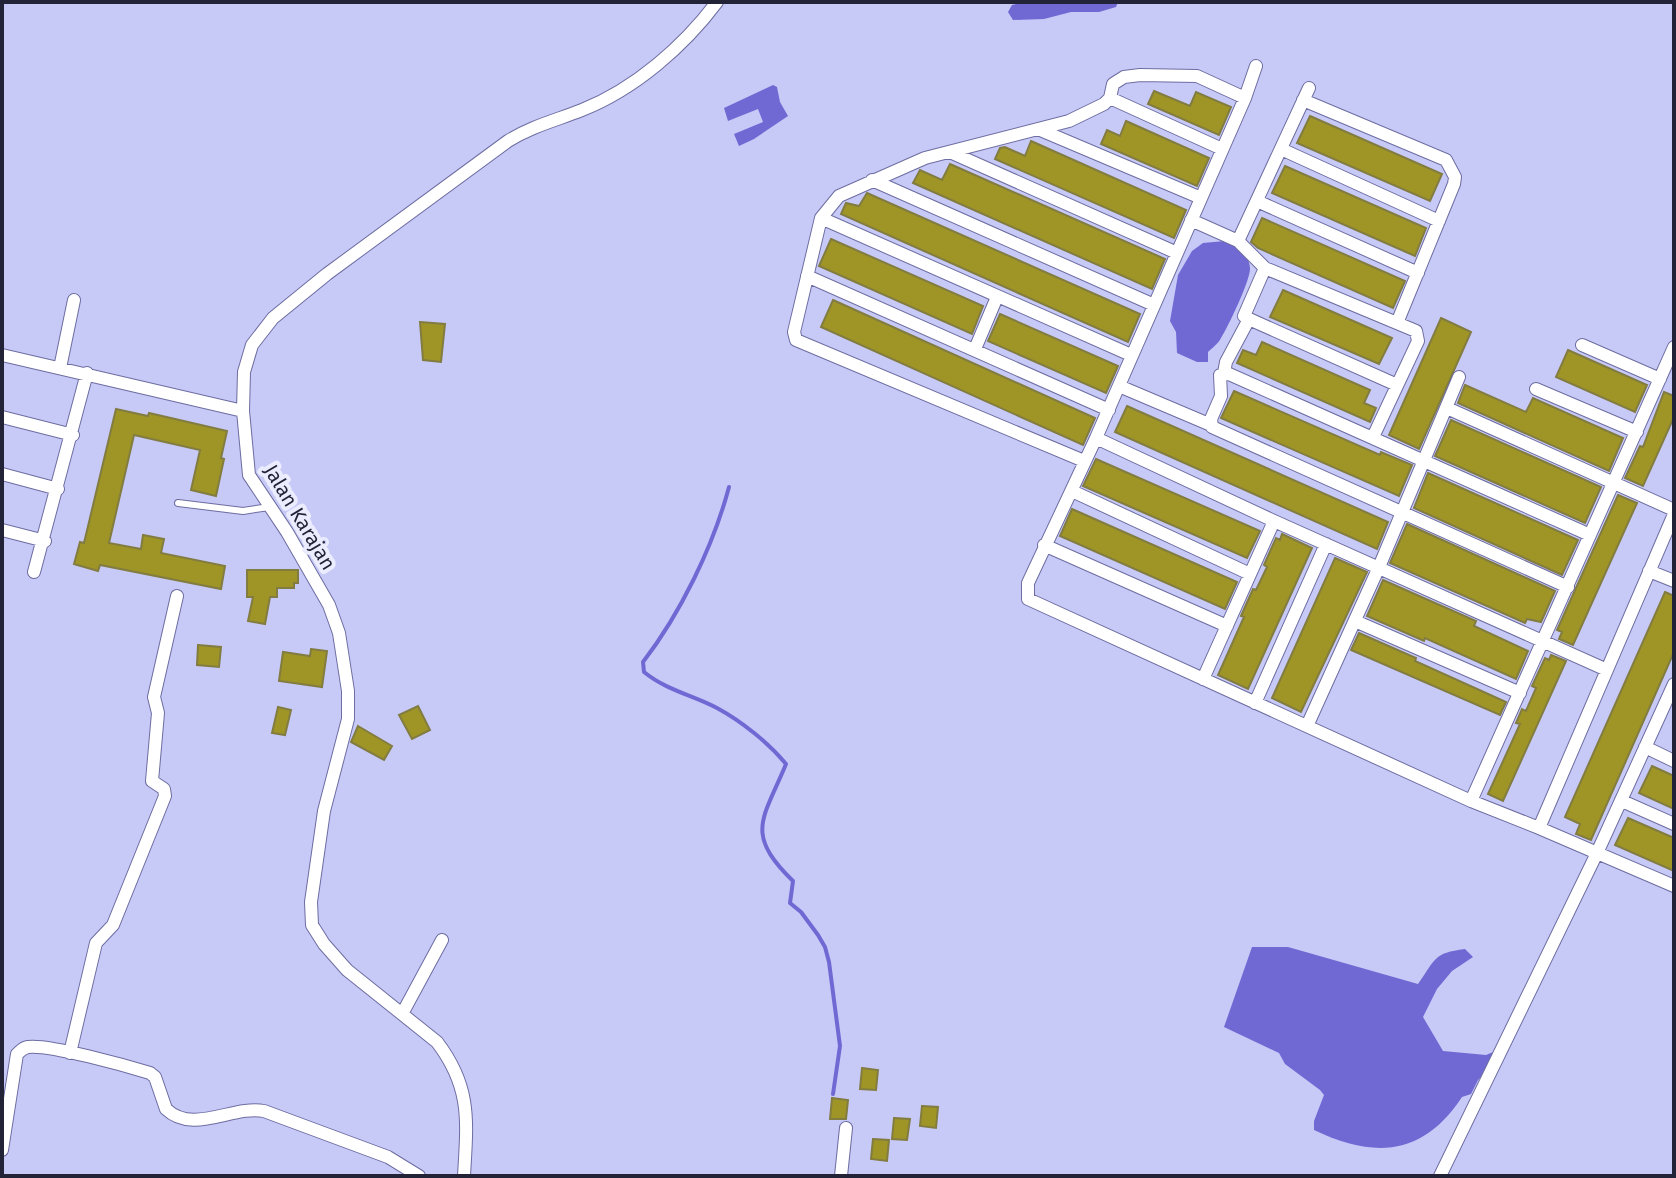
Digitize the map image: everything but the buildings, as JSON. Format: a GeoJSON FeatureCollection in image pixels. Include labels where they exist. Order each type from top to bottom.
{"type":"FeatureCollection","features":[{"type":"Feature","properties":{"kind":"street","name":"Jalan Karajan"},"geometry":{"type":"LineString","coordinates":[[464,1176],[465,1096],[461,1082],[437,1042],[347,970],[312,925],[313,882],[324,811],[348,719],[348,691],[339,633],[329,605],[249,475],[243,411],[244,372],[259,334],[273,318],[327,274],[527,129],[582,110],[624,88],[661,60],[702,22],[717,2]]}},
{"type":"Feature","properties":{"kind":"street"},"geometry":{"type":"LineString","coordinates":[[1256,66],[1245,98],[1109,410],[1044,545],[1028,583],[1028,599],[1471,801],[1674,886]]}},
{"type":"Feature","properties":{"kind":"street"},"geometry":{"type":"LineString","coordinates":[[1084,461],[796,340],[794,332],[821,218],[839,196],[925,158],[1069,121],[1104,104],[1110,98],[1116,81],[1140,75],[1197,76],[1245,98]]}},
{"type":"Feature","properties":{"kind":"street"},"geometry":{"type":"LineString","coordinates":[[1238,241],[1309,88]]}},
{"type":"Feature","properties":{"kind":"street"},"geometry":{"type":"LineString","coordinates":[[1110,98],[1222,149]]}},
{"type":"Feature","properties":{"kind":"street"},"geometry":{"type":"LineString","coordinates":[[1303,100],[1446,160],[1455,177],[1397,323]]}},
{"type":"Feature","properties":{"kind":"street"},"geometry":{"type":"LineString","coordinates":[[1038,129],[1201,198]]}},
{"type":"Feature","properties":{"kind":"street"},"geometry":{"type":"LineString","coordinates":[[1281,149],[1439,221]]}},
{"type":"Feature","properties":{"kind":"street"},"geometry":{"type":"LineString","coordinates":[[950,152],[1177,253]]}},
{"type":"Feature","properties":{"kind":"street"},"geometry":{"type":"LineString","coordinates":[[872,180],[1154,305]]}},
{"type":"Feature","properties":{"kind":"street"},"geometry":{"type":"LineString","coordinates":[[1257,201],[1418,273]]}},
{"type":"Feature","properties":{"kind":"street"},"geometry":{"type":"LineString","coordinates":[[821,218],[1131,355]]}},
{"type":"Feature","properties":{"kind":"street"},"geometry":{"type":"LineString","coordinates":[[1191,220],[1238,241],[1265,268],[1416,331],[1418,341],[1373,437]]}},
{"type":"Feature","properties":{"kind":"street"},"geometry":{"type":"LineString","coordinates":[[1265,268],[1244,316],[1397,385]]}},
{"type":"Feature","properties":{"kind":"street"},"geometry":{"type":"LineString","coordinates":[[807,276],[1109,410]]}},
{"type":"Feature","properties":{"kind":"street"},"geometry":{"type":"LineString","coordinates":[[975,349],[997,297]]}},
{"type":"Feature","properties":{"kind":"street"},"geometry":{"type":"LineString","coordinates":[[60,368],[74,300]]}},
{"type":"Feature","properties":{"kind":"street"},"geometry":{"type":"LineString","coordinates":[[1211,425],[1221,396],[1220,376],[1249,319]]}},
{"type":"Feature","properties":{"kind":"street"},"geometry":{"type":"LineString","coordinates":[[1582,345],[1660,379]]}},
{"type":"Feature","properties":{"kind":"street"},"geometry":{"type":"LineString","coordinates":[[1471,801],[1674,347]]}},
{"type":"Feature","properties":{"kind":"street"},"geometry":{"type":"LineString","coordinates":[[2,355],[243,411]]}},
{"type":"Feature","properties":{"kind":"street"},"geometry":{"type":"LineString","coordinates":[[34,572],[45,541],[87,373]]}},
{"type":"Feature","properties":{"kind":"street"},"geometry":{"type":"LineString","coordinates":[[1224,373],[1590,535]]}},
{"type":"Feature","properties":{"kind":"street"},"geometry":{"type":"LineString","coordinates":[[1307,726],[1379,567],[1459,377]]}},
{"type":"Feature","properties":{"kind":"street"},"geometry":{"type":"LineString","coordinates":[[1119,386],[1568,587]]}},
{"type":"Feature","properties":{"kind":"street"},"geometry":{"type":"LineString","coordinates":[[1536,389],[1637,432]]}},
{"type":"Feature","properties":{"kind":"street"},"geometry":{"type":"LineString","coordinates":[[1447,408],[1674,512],[1539,828]]}},
{"type":"Feature","properties":{"kind":"street"},"geometry":{"type":"LineString","coordinates":[[2,417],[73,435]]}},
{"type":"Feature","properties":{"kind":"street"},"geometry":{"type":"LineString","coordinates":[[1096,438],[1607,670]]}},
{"type":"Feature","properties":{"kind":"street"},"geometry":{"type":"LineString","coordinates":[[2,474],[58,489]]}},
{"type":"Feature","properties":{"kind":"street"},"geometry":{"type":"LineString","coordinates":[[1072,491],[1250,574]]}},
{"type":"Feature","properties":{"kind":"street"},"geometry":{"type":"LineString","coordinates":[[1203,679],[1274,521]]}},
{"type":"Feature","properties":{"kind":"street"},"geometry":{"type":"LineString","coordinates":[[2,530],[45,541]]}},
{"type":"Feature","properties":{"kind":"street"},"geometry":{"type":"LineString","coordinates":[[1255,703],[1326,544]]}},
{"type":"Feature","properties":{"kind":"street"},"geometry":{"type":"LineString","coordinates":[[1044,545],[1227,626]]}},
{"type":"Feature","properties":{"kind":"street"},"geometry":{"type":"LineString","coordinates":[[1649,571],[1674,581]]}},
{"type":"Feature","properties":{"kind":"street"},"geometry":{"type":"LineString","coordinates":[[70,1053],[96,943],[113,925],[165,796],[164,789],[152,781],[158,713],[154,697],[177,596]]}},
{"type":"Feature","properties":{"kind":"street"},"geometry":{"type":"LineString","coordinates":[[1355,621],[1520,693]]}},
{"type":"Feature","properties":{"kind":"street"},"geometry":{"type":"LineString","coordinates":[[1440,1176],[1672,693]]}},
{"type":"Feature","properties":{"kind":"street"},"geometry":{"type":"LineString","coordinates":[[1645,747],[1674,761]]}},
{"type":"Feature","properties":{"kind":"street"},"geometry":{"type":"LineString","coordinates":[[1622,801],[1674,824]]}},
{"type":"Feature","properties":{"kind":"street"},"geometry":{"type":"LineString","coordinates":[[402,1014],[442,940]]}},
{"type":"Feature","properties":{"kind":"street"},"geometry":{"type":"LineString","coordinates":[[2,1150],[17,1054],[28,1047],[70,1053],[150,1073],[155,1077],[166,1109],[183,1118],[205,1120],[243,1109],[264,1111],[388,1157],[419,1176]]}},
{"type":"Feature","properties":{"kind":"street"},"geometry":{"type":"LineString","coordinates":[[841,1176],[846,1128]]}},
{"type":"Feature","properties":{"kind":"lane"},"geometry":{"type":"LineString","coordinates":[[178,503],[243,511],[269,507]]}},
{"type":"Feature","properties":{"kind":"shaded area"},"geometry":{"type":"Polygon","coordinates":[[[1025,2],[1118,2],[1116,7],[1099,12],[1071,12],[1044,19],[1013,20],[1008,12],[1012,5],[1025,2]]]}},
{"type":"Feature","properties":{"kind":"shaded area"},"geometry":{"type":"Polygon","coordinates":[[[773,85],[777,87],[780,102],[788,116],[739,146],[734,134],[763,122],[758,109],[728,121],[724,108],[773,85]]]}},
{"type":"Feature","properties":{"kind":"shaded area"},"geometry":{"type":"Polygon","coordinates":[[[1225,241],[1245,254],[1249,274],[1224,332],[1208,352],[1208,362],[1197,362],[1177,353],[1176,332],[1170,321],[1178,275],[1192,251],[1203,243],[1225,241]]]}},
{"type":"Feature","properties":{"kind":"shaded area"},"geometry":{"type":"Polygon","coordinates":[[[1252,947],[1288,947],[1418,984],[1441,955],[1465,949],[1473,957],[1452,971],[1437,989],[1423,1017],[1443,1051],[1486,1055],[1498,1050],[1502,1056],[1478,1080],[1471,1094],[1462,1097],[1447,1117],[1414,1141],[1377,1148],[1336,1139],[1314,1130],[1314,1121],[1324,1095],[1320,1090],[1285,1064],[1279,1053],[1224,1027],[1252,947]]]}},
{"type":"Feature","properties":{"kind":"waterway"},"geometry":{"type":"LineString","coordinates":[[729,487],[705,556],[670,623],[643,662],[644,672],[736,719],[763,740],[786,764],[765,813],[763,838],[768,850],[793,881],[790,903],[801,912],[825,947],[840,1046],[833,1094]]}}]}
